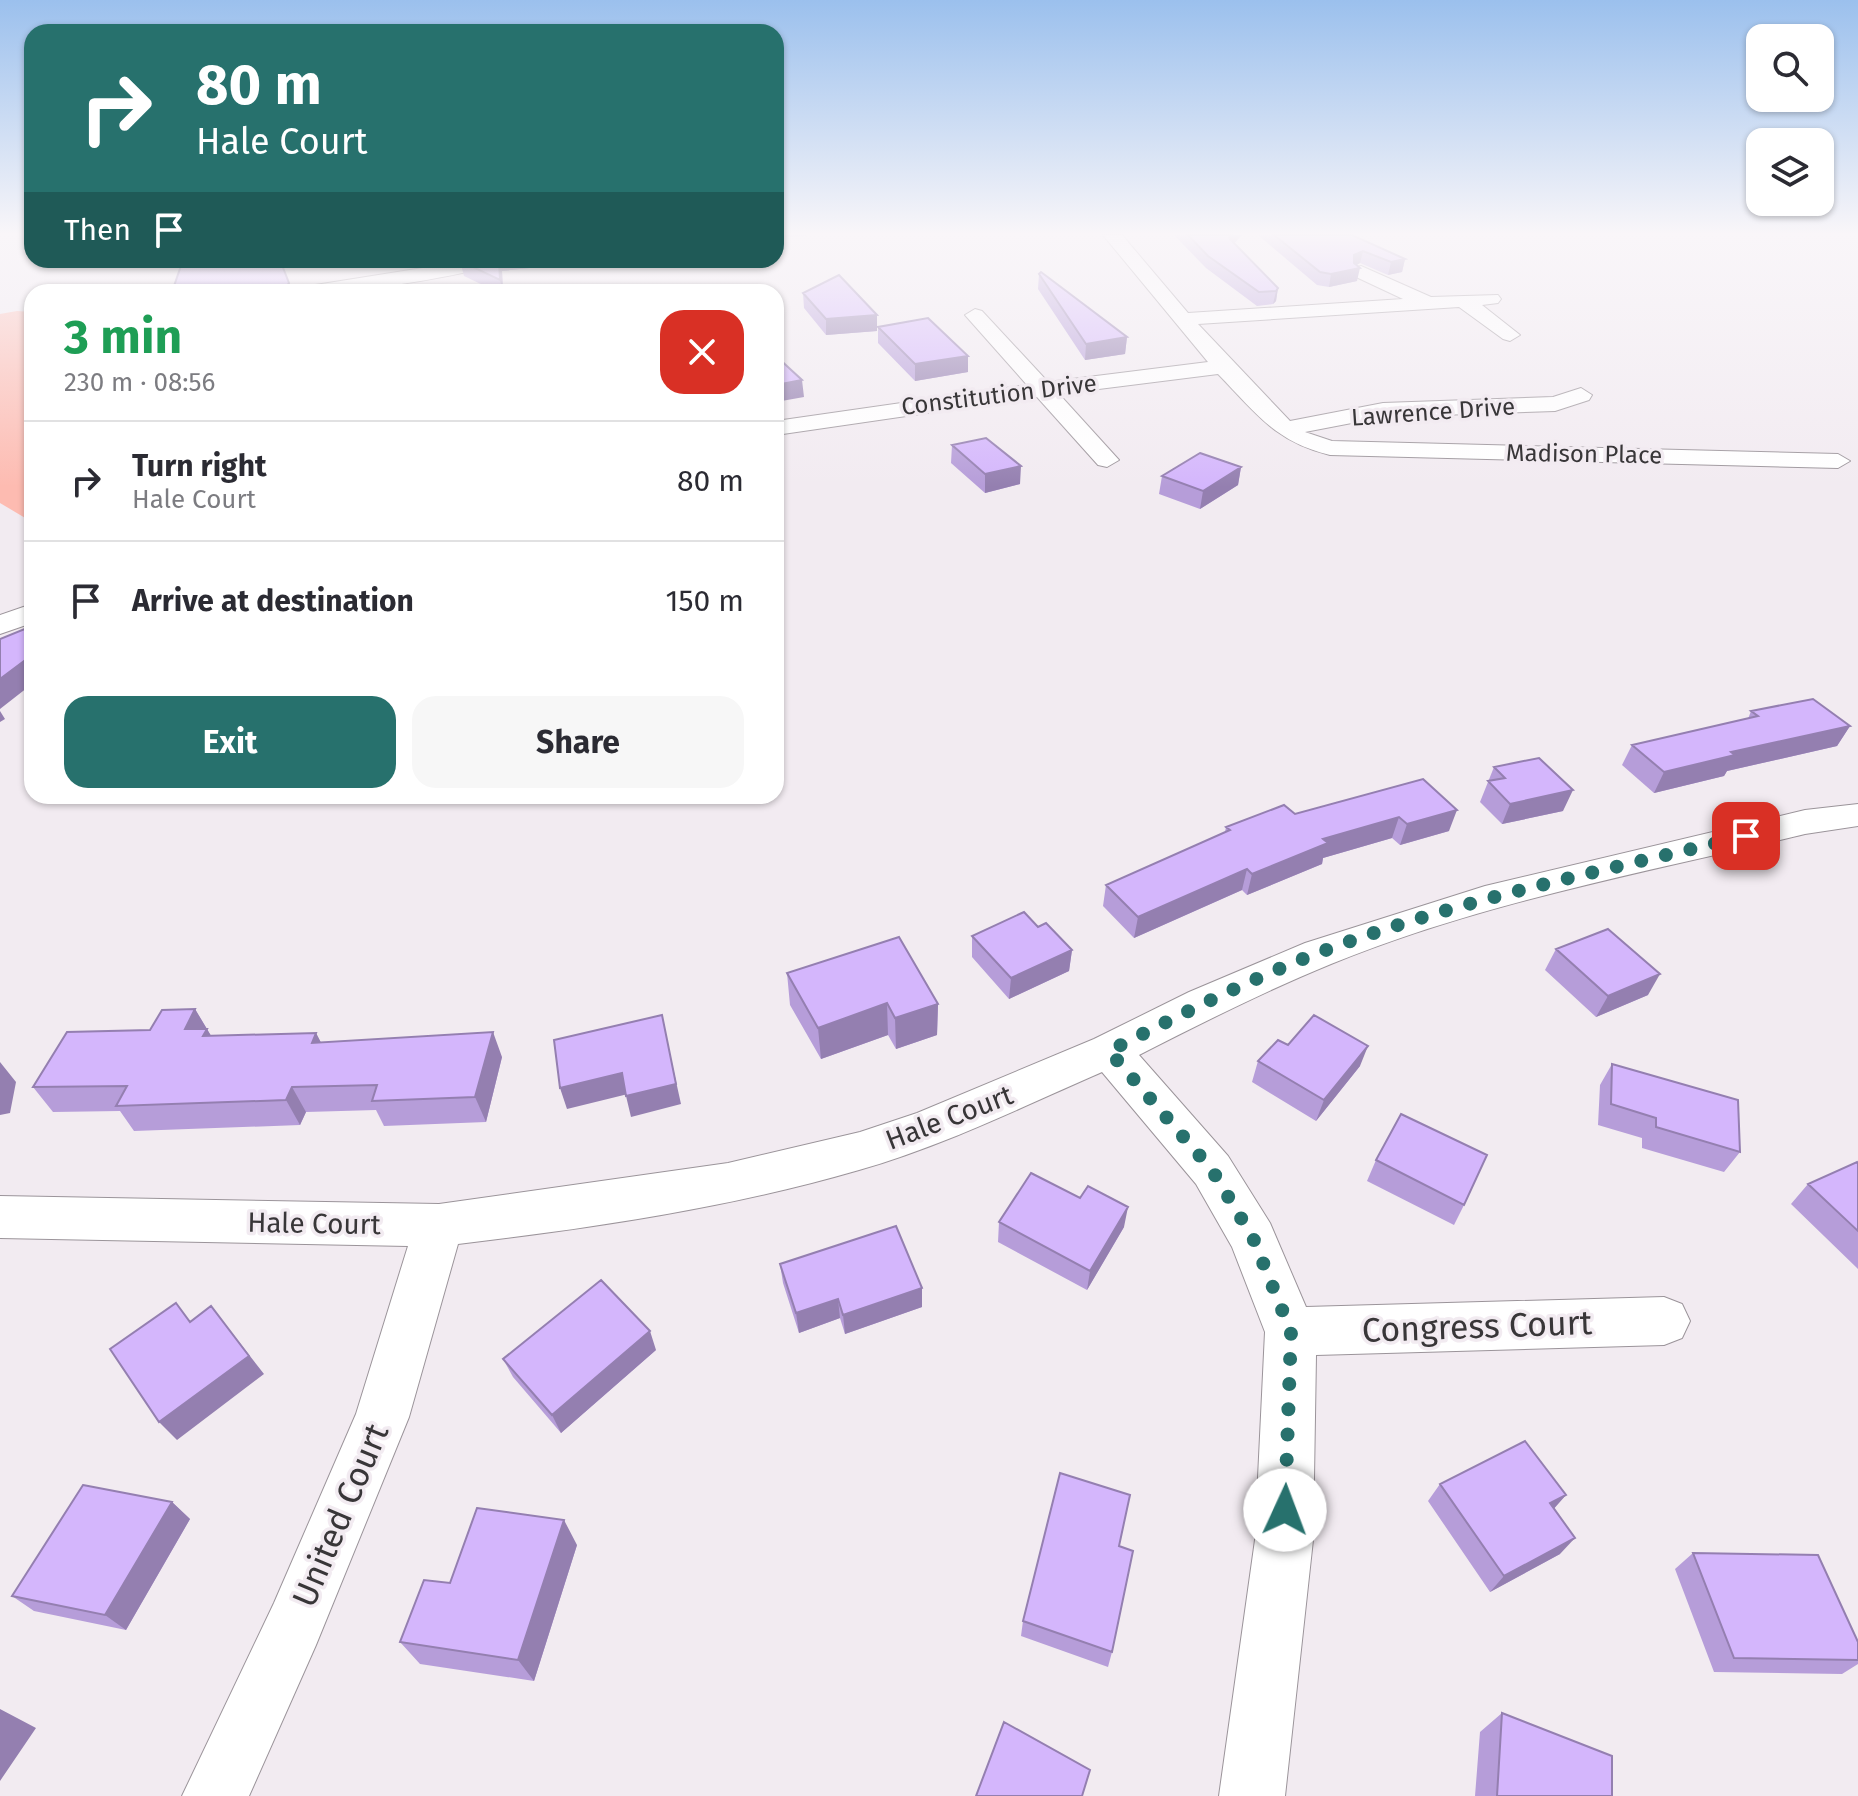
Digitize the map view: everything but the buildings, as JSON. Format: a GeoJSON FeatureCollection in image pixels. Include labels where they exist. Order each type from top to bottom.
{"type":"FeatureCollection","features":[{"type":"Feature","properties":{"kind":"street"},"geometry":{"type":"LineString","coordinates":[[979,319],[1107,460]]}},
{"type":"Feature","properties":{"kind":"street"},"geometry":{"type":"LineString","coordinates":[[1182,319],[1223,367],[1285,429]]}},
{"type":"Feature","properties":{"kind":"street"},"geometry":{"type":"LineString","coordinates":[[1300,319],[1312,331]]}},
{"type":"Feature","properties":{"kind":"street"},"geometry":{"type":"LineString","coordinates":[[1488,319],[1510,335]]}},
{"type":"Feature","properties":{"kind":"street","name":"Constitution Drive"},"geometry":{"type":"LineString","coordinates":[[784,427],[1043,388],[1223,367]]}},
{"type":"Feature","properties":{"kind":"street","name":"Lawrence Drive"},"geometry":{"type":"LineString","coordinates":[[1285,429],[1383,410],[1555,404],[1581,395]]}},
{"type":"Feature","properties":{"kind":"street","name":"Madison Place"},"geometry":{"type":"LineString","coordinates":[[1285,429],[1298,438],[1330,448],[1838,461]]}},
{"type":"Feature","properties":{"kind":"street"},"geometry":{"type":"LineString","coordinates":[[0,625],[24,616]]}},
{"type":"Feature","properties":{"kind":"street","name":"Hale Court"},"geometry":{"type":"LineString","coordinates":[[0,1217],[439,1225],[728,1183],[860,1151],[932,1126],[1109,1051],[1204,1003],[1319,953],[1485,899],[1805,822],[1858,815]]}},
{"type":"Feature","properties":{"kind":"street"},"geometry":{"type":"LineString","coordinates":[[1109,1051],[1212,1170],[1253,1238],[1291,1332],[1284,1540],[1252,1796]]}},
{"type":"Feature","properties":{"kind":"street","name":"United Court"},"geometry":{"type":"LineString","coordinates":[[215,1796],[295,1624],[382,1417],[439,1225]]}},
{"type":"Feature","properties":{"kind":"street","name":"Congress Court"},"geometry":{"type":"LineString","coordinates":[[1291,1332],[1664,1321]]}},
{"type":"Feature","properties":{"kind":"shaded area"},"geometry":{"type":"Polygon","coordinates":[[[0,319],[24,319],[24,517],[0,503],[0,319]]]}},
{"type":"Feature","properties":{"kind":"route"},"geometry":{"type":"LineString","coordinates":[[1285,1510],[1291,1332],[1253,1238],[1212,1170],[1109,1051],[1204,1003],[1319,953],[1485,899],[1746,836]]}}]}
